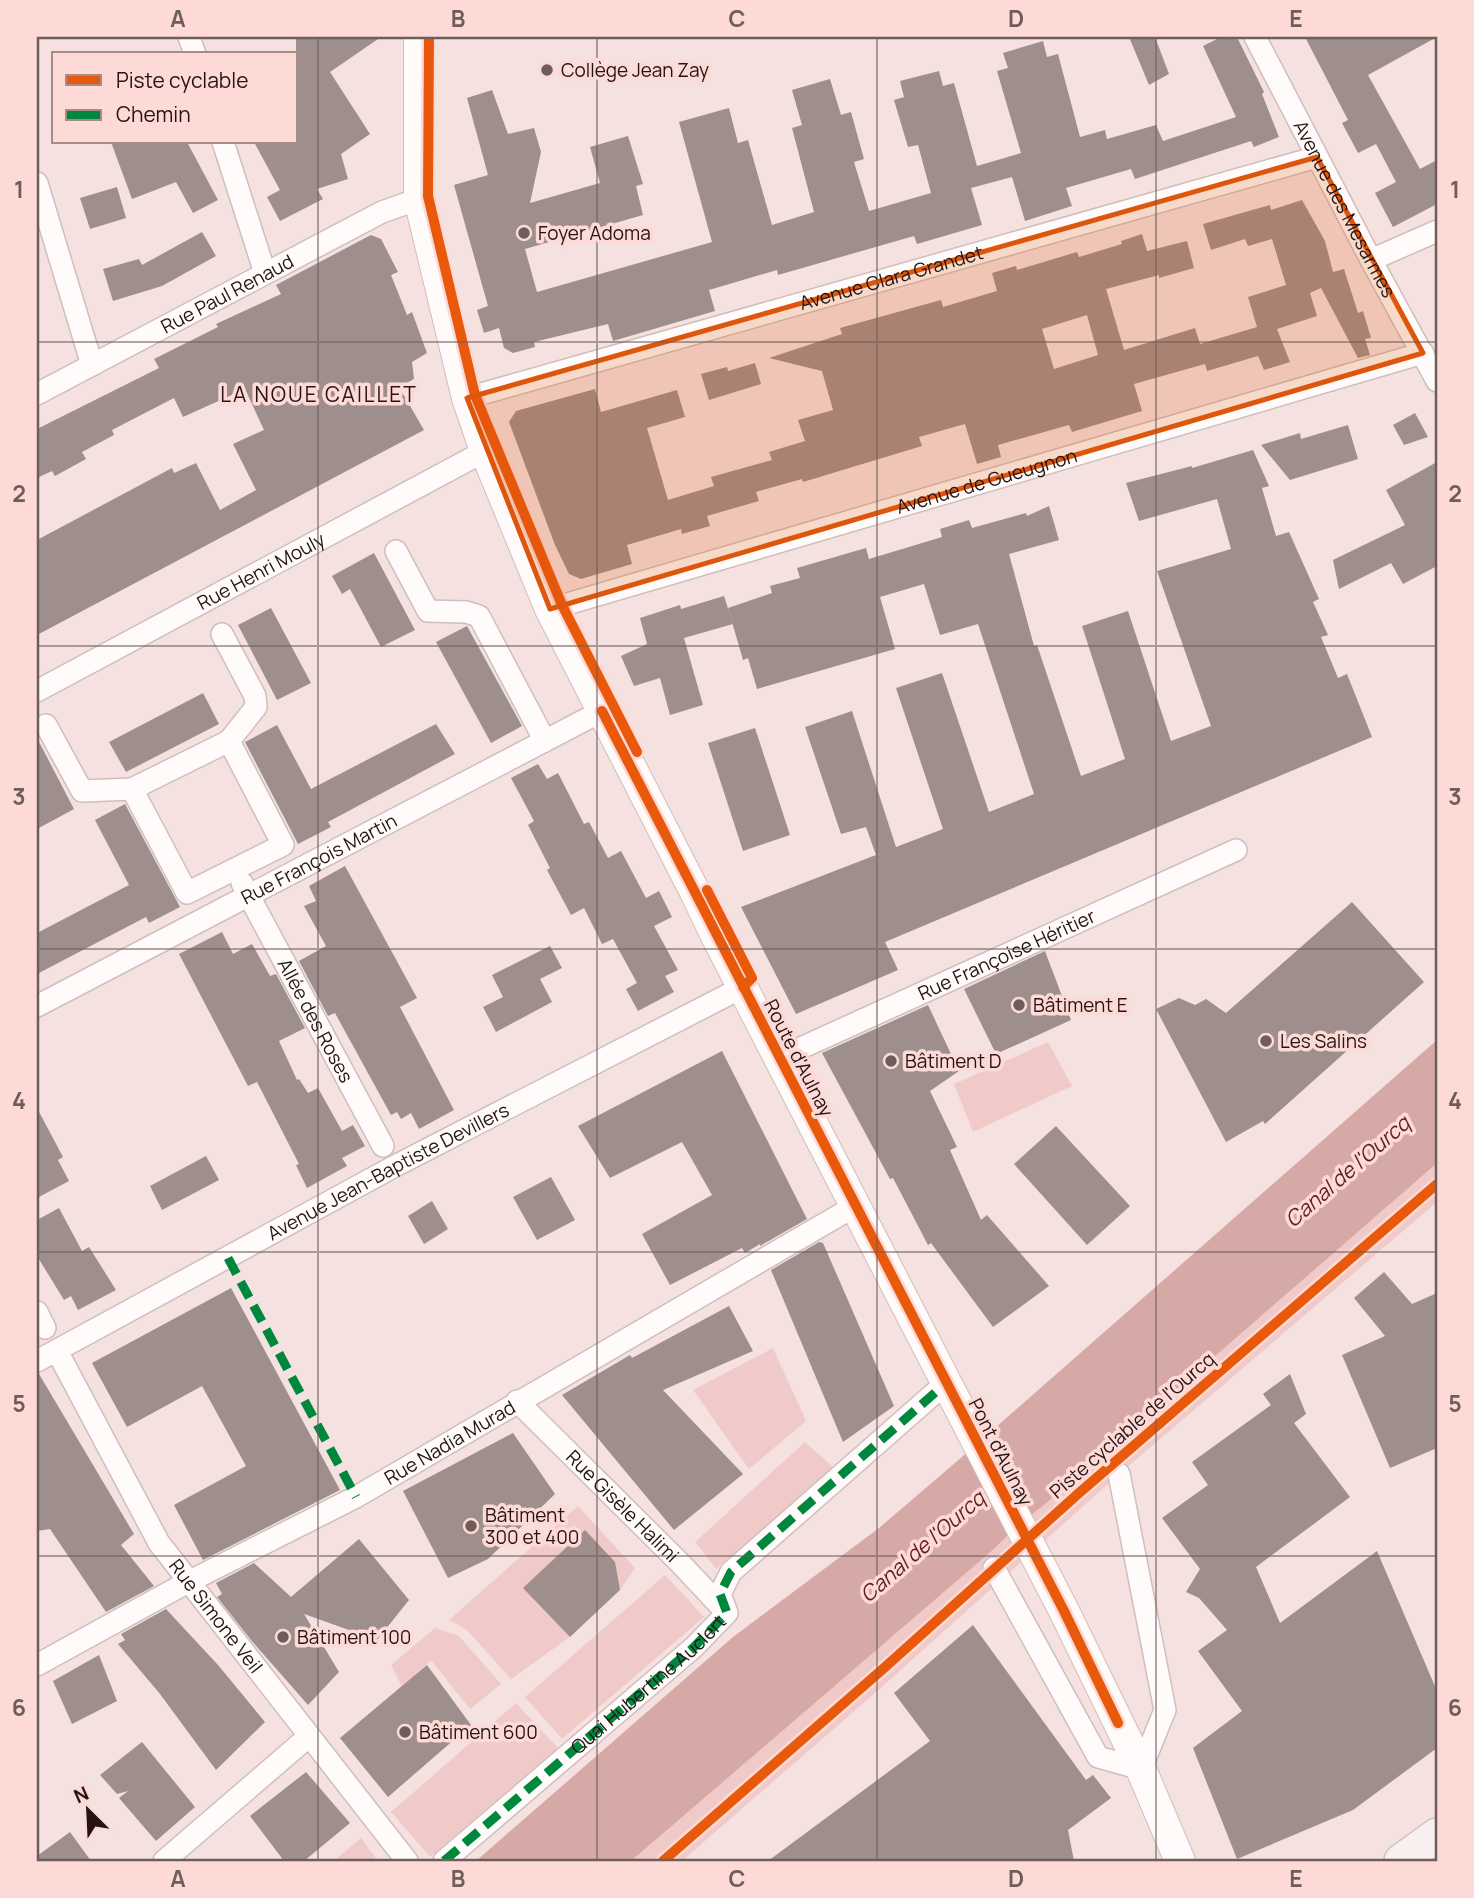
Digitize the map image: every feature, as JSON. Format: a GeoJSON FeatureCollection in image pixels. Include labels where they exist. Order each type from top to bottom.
{"type":"FeatureCollection","features":[{"type":"Feature","properties":{"kind":"main road"},"geometry":{"type":"LineString","coordinates":[[1401,1861],[1437,1835]]}},
{"type":"Feature","properties":{"kind":"street","name":"Route d'Aulnay"},"geometry":{"type":"LineString","coordinates":[[419,37],[419,199],[467,398],[485,451],[550,609],[946,1383]]}},
{"type":"Feature","properties":{"kind":"street","name":"Avenue des Mesarmes"},"geometry":{"type":"LineString","coordinates":[[1255,37],[1437,382]]}},
{"type":"Feature","properties":{"kind":"street"},"geometry":{"type":"LineString","coordinates":[[224,144],[265,273]]}},
{"type":"Feature","properties":{"kind":"street","name":"Avenue Clara Grandet"},"geometry":{"type":"LineString","coordinates":[[467,398],[1317,157]]}},
{"type":"Feature","properties":{"kind":"street"},"geometry":{"type":"LineString","coordinates":[[37,183],[92,365]]}},
{"type":"Feature","properties":{"kind":"street","name":"Rue Paul Renaud"},"geometry":{"type":"LineString","coordinates":[[37,394],[382,212],[419,199]]}},
{"type":"Feature","properties":{"kind":"street"},"geometry":{"type":"LineString","coordinates":[[1371,260],[1437,231]]}},
{"type":"Feature","properties":{"kind":"street","name":"Avenue de Gueugnon"},"geometry":{"type":"LineString","coordinates":[[550,609],[1423,353]]}},
{"type":"Feature","properties":{"kind":"street","name":"Rue Henri Mouly"},"geometry":{"type":"LineString","coordinates":[[37,691],[485,451]]}},
{"type":"Feature","properties":{"kind":"street"},"geometry":{"type":"LineString","coordinates":[[396,551],[428,611],[466,611],[479,617],[545,741]]}},
{"type":"Feature","properties":{"kind":"street"},"geometry":{"type":"LineString","coordinates":[[46,725],[82,791],[132,789],[229,741],[256,707],[254,696],[222,634]]}},
{"type":"Feature","properties":{"kind":"street","name":"Rue François Martin"},"geometry":{"type":"LineString","coordinates":[[37,1006],[602,711]]}},
{"type":"Feature","properties":{"kind":"street"},"geometry":{"type":"LineString","coordinates":[[132,789],[187,893],[283,845],[229,741]]}},
{"type":"Feature","properties":{"kind":"street","name":"Rue Françoise Héritier"},"geometry":{"type":"LineString","coordinates":[[779,1058],[1236,850]]}},
{"type":"Feature","properties":{"kind":"street","name":"Allée des Roses"},"geometry":{"type":"LineString","coordinates":[[234,869],[383,1146]]}},
{"type":"Feature","properties":{"kind":"street","name":"Avenue Jean-Baptiste Devillers"},"geometry":{"type":"LineString","coordinates":[[37,1362],[404,1161],[743,988]]}},
{"type":"Feature","properties":{"kind":"street","name":"Rue Nadia Murad"},"geometry":{"type":"LineString","coordinates":[[37,1665],[188,1582],[356,1497],[855,1206]]}},
{"type":"Feature","properties":{"kind":"street","name":"Rue Simone Veil"},"geometry":{"type":"LineString","coordinates":[[57,1351],[159,1543],[407,1861]]}},
{"type":"Feature","properties":{"kind":"street","name":"Pont d'Aulnay"},"geometry":{"type":"LineString","coordinates":[[946,1383],[1064,1611],[1141,1769]]}},
{"type":"Feature","properties":{"kind":"street","name":"Quai Hubertine Auclert"},"geometry":{"type":"LineString","coordinates":[[444,1861],[694,1647],[727,1614],[720,1594],[731,1572],[946,1383]]}},
{"type":"Feature","properties":{"kind":"street","name":"Rue Gisèle Halimi"},"geometry":{"type":"LineString","coordinates":[[517,1401],[681,1564],[727,1614]]}},
{"type":"Feature","properties":{"kind":"street"},"geometry":{"type":"LineString","coordinates":[[1119,1474],[1166,1710],[1141,1769],[1180,1861]]}},
{"type":"Feature","properties":{"kind":"street"},"geometry":{"type":"LineString","coordinates":[[994,1568],[1098,1757],[1141,1769]]}},
{"type":"Feature","properties":{"kind":"street"},"geometry":{"type":"LineString","coordinates":[[164,1861],[308,1737]]}},
{"type":"Feature","properties":{"kind":"highlighted area"},"geometry":{"type":"Polygon","coordinates":[[[1317,157],[1423,353],[550,609],[467,398],[1317,157]]]}},
{"type":"Feature","properties":{"kind":"shaded area"},"geometry":{"type":"Polygon","coordinates":[[[1048,1042],[1072,1086],[973,1132],[954,1084],[1048,1042]]]}},
{"type":"Feature","properties":{"kind":"shaded area"},"geometry":{"type":"Polygon","coordinates":[[[1437,1161],[1437,1202],[1119,1474],[883,1686],[682,1861],[631,1861],[994,1549],[1019,1524],[1437,1161]]]}},
{"type":"Feature","properties":{"kind":"shaded area"},"geometry":{"type":"Polygon","coordinates":[[[773,1348],[806,1421],[749,1469],[693,1390],[773,1348]]]}},
{"type":"Feature","properties":{"kind":"shaded area"},"geometry":{"type":"Polygon","coordinates":[[[805,1442],[834,1468],[716,1569],[695,1542],[805,1442]]]}},
{"type":"Feature","properties":{"kind":"shaded area"},"geometry":{"type":"Polygon","coordinates":[[[578,1506],[635,1568],[620,1590],[584,1531],[524,1588],[570,1637],[511,1679],[466,1629],[449,1620],[578,1506]]]}},
{"type":"Feature","properties":{"kind":"shaded area"},"geometry":{"type":"Polygon","coordinates":[[[665,1575],[704,1617],[562,1739],[525,1697],[665,1575]]]}},
{"type":"Feature","properties":{"kind":"shaded area"},"geometry":{"type":"Polygon","coordinates":[[[435,1628],[459,1636],[501,1684],[470,1709],[431,1660],[402,1687],[391,1665],[435,1628]]]}},
{"type":"Feature","properties":{"kind":"shaded area"},"geometry":{"type":"Polygon","coordinates":[[[516,1703],[558,1748],[430,1857],[391,1812],[516,1703]]]}},
{"type":"Feature","properties":{"kind":"shaded area"},"geometry":{"type":"Polygon","coordinates":[[[361,1838],[378,1861],[334,1861],[361,1838]]]}},
{"type":"Feature","properties":{"kind":"water","name":"Canal de l'Ourcq"},"geometry":{"type":"Polygon","coordinates":[[[1437,1040],[1437,1163],[631,1861],[476,1861],[733,1637],[879,1528],[1437,1040]]]}},
{"type":"Feature","properties":{"kind":"building"},"geometry":{"type":"Polygon","coordinates":[[[296,37],[381,37],[330,72],[370,134],[341,154],[348,179],[317,189],[323,199],[280,221],[267,197],[280,190],[255,144],[298,144],[296,37]]]}},
{"type":"Feature","properties":{"kind":"building"},"geometry":{"type":"Polygon","coordinates":[[[1129,37],[1155,37],[1169,74],[1149,85],[1129,37]]]}},
{"type":"Feature","properties":{"kind":"building"},"geometry":{"type":"Polygon","coordinates":[[[1221,37],[1237,37],[1264,92],[1262,94],[1279,137],[1254,147],[1251,141],[1135,179],[1131,169],[1066,188],[1072,206],[1025,221],[1012,177],[971,188],[982,225],[917,244],[914,236],[778,275],[777,270],[709,290],[715,311],[613,341],[608,324],[534,342],[535,347],[513,353],[504,348],[499,328],[484,333],[477,310],[488,306],[454,185],[488,175],[467,98],[492,90],[508,134],[534,128],[541,152],[530,203],[600,183],[590,147],[628,136],[643,184],[636,186],[643,215],[525,249],[537,292],[712,242],[679,122],[729,108],[738,143],[748,140],[772,225],[814,212],[792,128],[802,125],[792,90],[830,79],[841,115],[851,112],[864,159],[854,162],[869,211],[931,193],[918,145],[908,147],[894,100],[904,97],[900,81],[939,71],[943,86],[954,83],[977,166],[1021,153],[997,71],[1008,68],[1003,53],[1043,41],[1047,57],[1058,54],[1080,137],[1105,130],[1107,139],[1156,125],[1163,141],[1236,117],[1203,46],[1221,37]]]}},
{"type":"Feature","properties":{"kind":"building"},"geometry":{"type":"Polygon","coordinates":[[[1305,37],[1437,37],[1368,75],[1420,169],[1437,160],[1437,204],[1393,227],[1375,193],[1396,182],[1376,144],[1358,153],[1342,123],[1348,120],[1305,37]]]}},
{"type":"Feature","properties":{"kind":"building"},"geometry":{"type":"Polygon","coordinates":[[[112,144],[188,144],[218,200],[193,213],[176,182],[132,199],[112,144]]]}},
{"type":"Feature","properties":{"kind":"building"},"geometry":{"type":"Polygon","coordinates":[[[117,187],[126,218],[90,229],[80,198],[117,187]]]}},
{"type":"Feature","properties":{"kind":"building"},"geometry":{"type":"Polygon","coordinates":[[[1302,200],[1325,241],[1333,272],[1344,269],[1358,313],[1363,311],[1371,338],[1365,339],[1370,355],[1358,358],[1321,288],[1310,293],[1317,316],[1277,329],[1290,362],[1264,370],[1258,356],[1207,371],[1205,364],[1134,384],[1142,411],[1072,432],[1069,425],[998,445],[1001,457],[977,464],[965,424],[919,437],[922,446],[803,482],[802,479],[756,492],[759,501],[707,516],[710,526],[682,534],[681,529],[627,545],[632,564],[581,579],[569,574],[555,545],[509,422],[516,411],[595,389],[601,412],[677,390],[685,417],[647,428],[668,500],[714,486],[711,477],[772,460],[769,452],[805,441],[798,420],[833,410],[822,371],[769,358],[842,334],[840,328],[941,300],[943,307],[997,291],[992,273],[1016,266],[1017,270],[1077,252],[1079,257],[1122,244],[1121,241],[1142,234],[1147,251],[1187,241],[1194,268],[1106,289],[1124,350],[1195,328],[1200,344],[1257,327],[1248,297],[1286,285],[1272,239],[1248,246],[1245,239],[1211,250],[1203,224],[1270,205],[1271,210],[1302,200]],[[1087,315],[1042,329],[1054,369],[1098,355],[1087,315]]]}},
{"type":"Feature","properties":{"kind":"building"},"geometry":{"type":"Polygon","coordinates":[[[202,232],[216,256],[162,286],[113,301],[103,269],[139,259],[142,265],[202,232]]]}},
{"type":"Feature","properties":{"kind":"building"},"geometry":{"type":"Polygon","coordinates":[[[371,235],[381,239],[398,272],[391,275],[407,315],[412,312],[427,353],[412,362],[414,379],[399,387],[424,430],[37,635],[37,540],[172,468],[174,473],[196,463],[220,510],[256,490],[233,444],[264,430],[245,389],[183,417],[174,398],[112,430],[114,435],[82,452],[86,459],[55,476],[52,471],[37,478],[37,429],[159,368],[154,359],[218,327],[216,324],[281,294],[276,285],[371,235]]]}},
{"type":"Feature","properties":{"kind":"building"},"geometry":{"type":"Polygon","coordinates":[[[755,363],[761,384],[709,400],[701,374],[727,367],[728,371],[755,363]]]}},
{"type":"Feature","properties":{"kind":"building"},"geometry":{"type":"Polygon","coordinates":[[[1415,413],[1428,437],[1404,445],[1393,425],[1415,413]]]}},
{"type":"Feature","properties":{"kind":"building"},"geometry":{"type":"Polygon","coordinates":[[[1348,425],[1358,459],[1290,480],[1261,445],[1300,433],[1301,439],[1348,425]]]}},
{"type":"Feature","properties":{"kind":"building"},"geometry":{"type":"Polygon","coordinates":[[[1253,450],[1269,486],[1262,488],[1276,536],[1289,532],[1319,599],[1313,602],[1328,635],[1321,637],[1338,678],[1347,674],[1372,737],[885,942],[898,970],[796,1014],[741,907],[876,855],[866,827],[841,834],[805,727],[852,711],[896,847],[943,829],[896,688],[942,673],[989,812],[1034,794],[978,624],[940,635],[924,584],[880,597],[895,649],[757,689],[748,658],[743,660],[728,608],[772,593],[770,586],[800,578],[797,568],[866,548],[869,559],[942,537],[940,529],[969,520],[972,528],[1026,513],[1027,516],[1049,506],[1059,540],[1009,554],[1034,646],[1037,645],[1081,776],[1125,759],[1082,626],[1128,611],[1171,741],[1211,726],[1157,571],[1231,549],[1217,499],[1139,521],[1126,483],[1253,450]]]}},
{"type":"Feature","properties":{"kind":"building"},"geometry":{"type":"Polygon","coordinates":[[[1437,462],[1437,566],[1403,584],[1391,563],[1339,589],[1333,560],[1405,525],[1386,490],[1437,462]]]}},
{"type":"Feature","properties":{"kind":"building"},"geometry":{"type":"Polygon","coordinates":[[[374,553],[415,630],[381,647],[350,589],[342,594],[332,576],[374,553]]]}},
{"type":"Feature","properties":{"kind":"building"},"geometry":{"type":"Polygon","coordinates":[[[724,596],[733,624],[684,638],[703,705],[670,715],[660,678],[634,686],[621,656],[647,644],[640,618],[680,605],[681,609],[724,596]]]}},
{"type":"Feature","properties":{"kind":"building"},"geometry":{"type":"Polygon","coordinates":[[[271,608],[311,683],[277,700],[238,625],[271,608]]]}},
{"type":"Feature","properties":{"kind":"building"},"geometry":{"type":"Polygon","coordinates":[[[467,626],[522,726],[491,743],[436,642],[467,626]]]}},
{"type":"Feature","properties":{"kind":"building"},"geometry":{"type":"Polygon","coordinates":[[[203,693],[219,724],[126,772],[109,742],[203,693]]]}},
{"type":"Feature","properties":{"kind":"building"},"geometry":{"type":"Polygon","coordinates":[[[436,724],[455,754],[328,822],[331,827],[298,844],[245,742],[277,725],[311,789],[436,724]]]}},
{"type":"Feature","properties":{"kind":"building"},"geometry":{"type":"Polygon","coordinates":[[[755,728],[790,835],[743,851],[708,743],[755,728]]]}},
{"type":"Feature","properties":{"kind":"building"},"geometry":{"type":"Polygon","coordinates":[[[37,738],[74,809],[37,829],[37,738]]]}},
{"type":"Feature","properties":{"kind":"building"},"geometry":{"type":"Polygon","coordinates":[[[538,764],[547,779],[558,773],[584,824],[589,822],[608,858],[621,851],[646,898],[659,891],[672,917],[654,926],[678,970],[665,976],[674,992],[638,1011],[626,989],[637,983],[613,939],[602,944],[584,908],[571,915],[547,870],[550,868],[528,825],[534,821],[511,778],[538,764]]]}},
{"type":"Feature","properties":{"kind":"building"},"geometry":{"type":"Polygon","coordinates":[[[125,804],[180,907],[149,923],[146,917],[37,974],[37,933],[129,885],[95,820],[125,804]]]}},
{"type":"Feature","properties":{"kind":"building"},"geometry":{"type":"Polygon","coordinates":[[[345,866],[417,998],[400,1007],[454,1110],[419,1129],[411,1113],[401,1119],[397,1112],[391,1115],[335,1013],[328,1016],[299,961],[326,946],[304,906],[316,901],[309,886],[345,866]]]}},
{"type":"Feature","properties":{"kind":"building","name":"Les Salins"},"geometry":{"type":"Polygon","coordinates":[[[1352,902],[1424,982],[1265,1124],[1263,1121],[1226,1142],[1156,1009],[1179,998],[1195,1005],[1206,999],[1226,1013],[1352,902]]]}},
{"type":"Feature","properties":{"kind":"building"},"geometry":{"type":"Polygon","coordinates":[[[222,932],[233,954],[252,944],[270,976],[276,974],[305,1028],[279,1041],[297,1080],[299,1079],[308,1093],[318,1088],[342,1131],[353,1125],[365,1146],[342,1158],[347,1166],[307,1188],[296,1165],[299,1164],[257,1082],[248,1086],[179,954],[222,932]]]}},
{"type":"Feature","properties":{"kind":"building"},"geometry":{"type":"Polygon","coordinates":[[[550,946],[562,968],[540,979],[552,1002],[496,1032],[483,1007],[503,997],[492,975],[550,946]]]}},
{"type":"Feature","properties":{"kind":"building","name":"Bâtiment E"},"geometry":{"type":"Polygon","coordinates":[[[1045,951],[1071,1020],[996,1054],[964,989],[1045,951]]]}},
{"type":"Feature","properties":{"kind":"building"},"geometry":{"type":"Polygon","coordinates":[[[928,1005],[959,1071],[930,1091],[957,1147],[950,1150],[981,1220],[987,1215],[1049,1286],[993,1327],[931,1243],[928,1245],[822,1053],[928,1005]]]}},
{"type":"Feature","properties":{"kind":"building"},"geometry":{"type":"Polygon","coordinates":[[[722,1051],[807,1219],[760,1246],[745,1253],[742,1248],[670,1285],[642,1234],[712,1195],[682,1142],[610,1178],[578,1126],[722,1051]]]}},
{"type":"Feature","properties":{"kind":"building"},"geometry":{"type":"Polygon","coordinates":[[[37,1108],[63,1157],[58,1160],[69,1181],[37,1198],[37,1108]]]}},
{"type":"Feature","properties":{"kind":"building"},"geometry":{"type":"Polygon","coordinates":[[[1056,1126],[1130,1206],[1087,1245],[1014,1164],[1056,1126]]]}},
{"type":"Feature","properties":{"kind":"building"},"geometry":{"type":"Polygon","coordinates":[[[206,1156],[219,1180],[162,1210],[150,1186],[206,1156]]]}},
{"type":"Feature","properties":{"kind":"building"},"geometry":{"type":"Polygon","coordinates":[[[551,1177],[575,1220],[537,1240],[513,1197],[551,1177]]]}},
{"type":"Feature","properties":{"kind":"building"},"geometry":{"type":"Polygon","coordinates":[[[432,1201],[448,1229],[424,1244],[408,1216],[432,1201]]]}},
{"type":"Feature","properties":{"kind":"building"},"geometry":{"type":"Polygon","coordinates":[[[59,1208],[82,1251],[89,1247],[116,1290],[78,1310],[71,1296],[64,1300],[37,1256],[37,1220],[59,1208]]]}},
{"type":"Feature","properties":{"kind":"building"},"geometry":{"type":"Polygon","coordinates":[[[819,1242],[823,1243],[894,1406],[843,1442],[771,1270],[819,1242]]]}},
{"type":"Feature","properties":{"kind":"building"},"geometry":{"type":"Polygon","coordinates":[[[1384,1272],[1412,1304],[1437,1293],[1437,1448],[1390,1468],[1342,1355],[1385,1336],[1354,1298],[1384,1272]]]}},
{"type":"Feature","properties":{"kind":"building"},"geometry":{"type":"Polygon","coordinates":[[[231,1288],[340,1490],[203,1560],[174,1505],[246,1466],[202,1386],[127,1427],[92,1363],[231,1288]]]}},
{"type":"Feature","properties":{"kind":"building"},"geometry":{"type":"Polygon","coordinates":[[[729,1306],[753,1351],[663,1390],[743,1474],[674,1530],[562,1395],[630,1355],[632,1358],[729,1306]]]}},
{"type":"Feature","properties":{"kind":"building"},"geometry":{"type":"Polygon","coordinates":[[[37,1374],[134,1534],[121,1545],[154,1586],[106,1612],[50,1529],[37,1531],[37,1374]]]}},
{"type":"Feature","properties":{"kind":"building"},"geometry":{"type":"Polygon","coordinates":[[[1290,1374],[1306,1414],[1294,1423],[1350,1497],[1256,1567],[1280,1623],[1377,1551],[1437,1691],[1437,1748],[1353,1810],[1237,1859],[1193,1748],[1242,1711],[1198,1651],[1227,1630],[1199,1598],[1186,1592],[1200,1569],[1162,1518],[1208,1485],[1192,1462],[1271,1405],[1263,1394],[1290,1374]]]}},
{"type":"Feature","properties":{"kind":"building","name":"Bâtiment 300 et 400"},"geometry":{"type":"Polygon","coordinates":[[[513,1433],[555,1494],[488,1559],[448,1578],[403,1491],[513,1433]]]}},
{"type":"Feature","properties":{"kind":"building"},"geometry":{"type":"Polygon","coordinates":[[[585,1530],[615,1562],[620,1590],[570,1637],[523,1588],[585,1530]]]}},
{"type":"Feature","properties":{"kind":"building"},"geometry":{"type":"Polygon","coordinates":[[[359,1539],[409,1600],[377,1640],[304,1614],[339,1672],[308,1705],[217,1597],[222,1594],[216,1583],[254,1563],[291,1597],[359,1539]]]}},
{"type":"Feature","properties":{"kind":"building"},"geometry":{"type":"Polygon","coordinates":[[[166,1609],[218,1665],[265,1722],[216,1770],[160,1694],[118,1644],[125,1640],[121,1634],[166,1609]]]}},
{"type":"Feature","properties":{"kind":"building"},"geometry":{"type":"Polygon","coordinates":[[[973,1625],[1086,1780],[1093,1775],[1111,1798],[1068,1830],[1074,1861],[768,1861],[930,1741],[894,1693],[973,1625]]]}},
{"type":"Feature","properties":{"kind":"building"},"geometry":{"type":"Polygon","coordinates":[[[99,1655],[117,1701],[72,1724],[53,1681],[99,1655]]]}},
{"type":"Feature","properties":{"kind":"building","name":"Bâtiment 600"},"geometry":{"type":"Polygon","coordinates":[[[427,1665],[471,1725],[388,1797],[340,1738],[427,1665]]]}},
{"type":"Feature","properties":{"kind":"building"},"geometry":{"type":"Polygon","coordinates":[[[142,1742],[195,1807],[156,1841],[119,1798],[128,1791],[117,1794],[100,1775],[142,1742]]]}},
{"type":"Feature","properties":{"kind":"building"},"geometry":{"type":"Polygon","coordinates":[[[306,1772],[350,1823],[304,1861],[284,1861],[250,1816],[306,1772]]]}},
{"type":"Feature","properties":{"kind":"building"},"geometry":{"type":"Polygon","coordinates":[[[70,1832],[91,1861],[37,1861],[37,1856],[70,1832]]]}},
{"type":"Feature","properties":{"kind":"marked path"},"geometry":{"type":"LineString","coordinates":[[228,1258],[356,1497]]}},
{"type":"Feature","properties":{"kind":"marked path"},"geometry":{"type":"LineString","coordinates":[[444,1861],[694,1647],[727,1613],[720,1594],[731,1572],[946,1383]]}},
{"type":"Feature","properties":{"kind":"cycle path"},"geometry":{"type":"LineString","coordinates":[[429,37],[428,196],[475,395],[562,605],[637,752]]}},
{"type":"Feature","properties":{"kind":"cycle path"},"geometry":{"type":"LineString","coordinates":[[602,711],[1064,1611],[1118,1723]]}},
{"type":"Feature","properties":{"kind":"cycle path"},"geometry":{"type":"LineString","coordinates":[[707,890],[752,978],[743,987]]}},
{"type":"Feature","properties":{"kind":"cycle path","name":"Piste cyclable de l'Ourcq"},"geometry":{"type":"LineString","coordinates":[[663,1861],[1079,1493],[1437,1184]]}},
{"type":"Feature","properties":{"kind":"place","name":"Collège Jean Zay"},"geometry":{"type":"Point","coordinates":[547,70]}},
{"type":"Feature","properties":{"kind":"place","name":"Foyer Adoma"},"geometry":{"type":"Point","coordinates":[524,233]}},
{"type":"Feature","properties":{"kind":"place","name":"Bâtiment E"},"geometry":{"type":"Point","coordinates":[1019,1005]}},
{"type":"Feature","properties":{"kind":"place","name":"Les Salins"},"geometry":{"type":"Point","coordinates":[1266,1041]}},
{"type":"Feature","properties":{"kind":"place","name":"Bâtiment D"},"geometry":{"type":"Point","coordinates":[891,1061]}},
{"type":"Feature","properties":{"kind":"place","name":"Bâtiment 300 et 400"},"geometry":{"type":"Point","coordinates":[471,1526]}},
{"type":"Feature","properties":{"kind":"place","name":"Bâtiment 100"},"geometry":{"type":"Point","coordinates":[283,1637]}},
{"type":"Feature","properties":{"kind":"place","name":"Bâtiment 600"},"geometry":{"type":"Point","coordinates":[405,1732]}},
{"type":"Feature","properties":{"kind":"district","name":"LA NOUE CAILLET"},"geometry":{"type":"Point","coordinates":[319,394]}}]}
